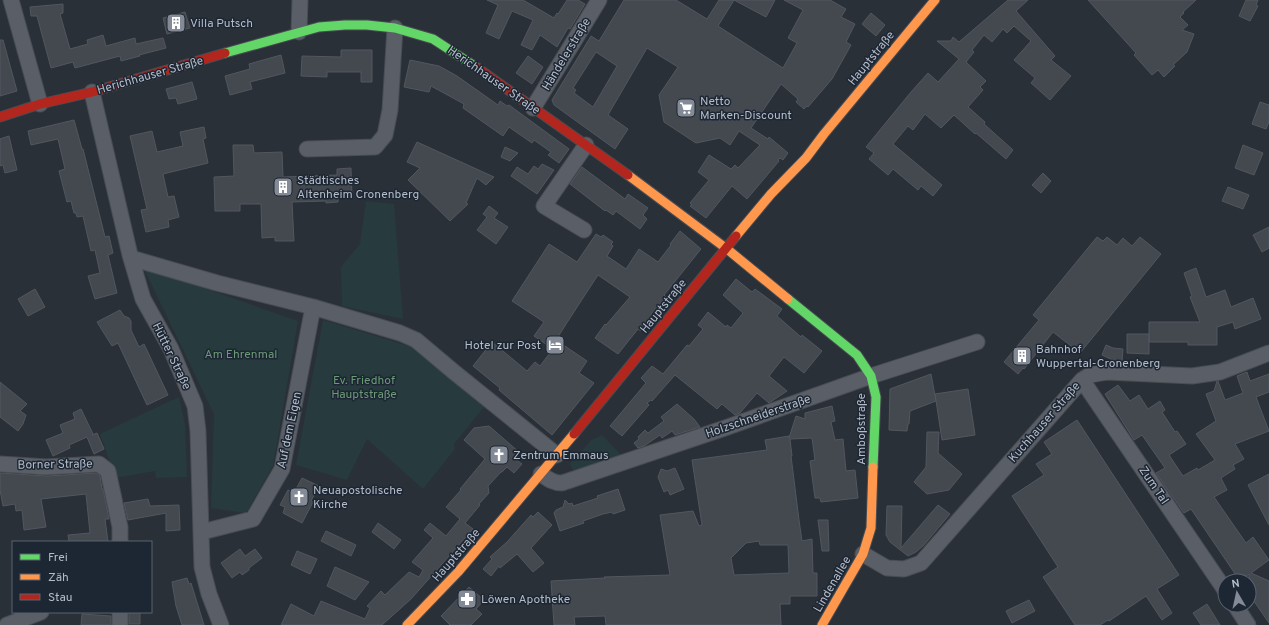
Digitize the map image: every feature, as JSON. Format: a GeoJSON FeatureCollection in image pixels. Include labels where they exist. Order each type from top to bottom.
{"type":"FeatureCollection","features":[{"type":"Feature","properties":{"kind":"street"},"geometry":{"type":"LineString","coordinates":[[11,0],[40,104]]}},
{"type":"Feature","properties":{"kind":"street"},"geometry":{"type":"LineString","coordinates":[[299,32],[300,0]]}},
{"type":"Feature","properties":{"kind":"street","name":"Händelerstraße"},"geometry":{"type":"LineString","coordinates":[[534,108],[599,0]]}},
{"type":"Feature","properties":{"kind":"street","name":"Hauptstraße"},"geometry":{"type":"LineString","coordinates":[[407,625],[458,572],[541,474],[771,194],[806,158],[824,134],[935,0]]}},
{"type":"Feature","properties":{"kind":"street","name":"Herichhauser Straße"},"geometry":{"type":"LineString","coordinates":[[0,117],[40,104],[92,92],[320,27],[345,24],[367,24],[395,28],[433,39],[465,59],[639,183],[727,249]]}},
{"type":"Feature","properties":{"kind":"street"},"geometry":{"type":"LineString","coordinates":[[307,149],[375,148],[385,134],[390,110],[395,28]]}},
{"type":"Feature","properties":{"kind":"street","name":"Hütter Straße"},"geometry":{"type":"LineString","coordinates":[[92,92],[131,258],[143,299],[171,349],[195,406],[198,431],[202,567],[209,594],[221,625]]}},
{"type":"Feature","properties":{"kind":"street"},"geometry":{"type":"LineString","coordinates":[[584,230],[544,206],[586,145]]}},
{"type":"Feature","properties":{"kind":"street","name":"Amboßstraße"},"geometry":{"type":"LineString","coordinates":[[727,249],[857,355],[871,376],[876,397],[871,528],[863,554]]}},
{"type":"Feature","properties":{"kind":"street"},"geometry":{"type":"LineString","coordinates":[[131,258],[217,283],[313,307],[400,333],[416,340],[557,455]]}},
{"type":"Feature","properties":{"kind":"street","name":"Auf dem Eigen"},"geometry":{"type":"LineString","coordinates":[[202,532],[253,519],[282,469],[313,307]]}},
{"type":"Feature","properties":{"kind":"street","name":"Holzschneiderstraße"},"geometry":{"type":"LineString","coordinates":[[541,474],[549,480],[562,482],[725,428],[871,376],[976,342]]}},
{"type":"Feature","properties":{"kind":"street","name":"Kuchhauser Straße"},"geometry":{"type":"LineString","coordinates":[[863,554],[887,568],[904,569],[921,563],[1082,380],[1090,375],[1107,372],[1192,376],[1220,372],[1269,353]]}},
{"type":"Feature","properties":{"kind":"street","name":"Zum Tal"},"geometry":{"type":"LineString","coordinates":[[1082,380],[1217,578]]}},
{"type":"Feature","properties":{"kind":"street","name":"Borner Straße"},"geometry":{"type":"LineString","coordinates":[[0,464],[46,467],[99,464],[108,471],[120,526],[120,541]]}},
{"type":"Feature","properties":{"kind":"street","name":"Lindenallee"},"geometry":{"type":"LineString","coordinates":[[822,625],[863,554]]}},
{"type":"Feature","properties":{"kind":"street"},"geometry":{"type":"LineString","coordinates":[[7,625],[38,613]]}},
{"type":"Feature","properties":{"kind":"street"},"geometry":{"type":"LineString","coordinates":[[120,613],[120,625]]}},
{"type":"Feature","properties":{"kind":"street"},"geometry":{"type":"LineString","coordinates":[[1240,613],[1248,625]]}},
{"type":"Feature","properties":{"kind":"green space"},"geometry":{"type":"Polygon","coordinates":[[[366,201],[394,204],[403,319],[342,306],[341,267],[360,244],[366,201]]]}},
{"type":"Feature","properties":{"kind":"green space","name":"Am Ehrenmal"},"geometry":{"type":"Polygon","coordinates":[[[143,267],[298,321],[273,466],[246,513],[211,508],[214,414],[143,267]]]}},
{"type":"Feature","properties":{"kind":"green space","name":"Ev. Friedhof Hauptstraße"},"geometry":{"type":"Polygon","coordinates":[[[323,320],[412,347],[484,407],[454,444],[455,449],[423,489],[367,439],[347,480],[296,465],[323,320]]]}},
{"type":"Feature","properties":{"kind":"green space"},"geometry":{"type":"Polygon","coordinates":[[[179,397],[185,424],[187,477],[156,478],[155,471],[115,478],[113,468],[100,434],[179,397]]]}},
{"type":"Feature","properties":{"kind":"green space"},"geometry":{"type":"Polygon","coordinates":[[[602,435],[621,455],[575,470],[572,469],[570,464],[591,440],[602,435]]]}},
{"type":"Feature","properties":{"kind":"building"},"geometry":{"type":"Polygon","coordinates":[[[487,0],[523,0],[554,18],[567,0],[578,0],[585,4],[557,47],[540,35],[532,50],[521,45],[533,20],[512,11],[499,39],[486,33],[498,5],[487,0]]]}},
{"type":"Feature","properties":{"kind":"building"},"geometry":{"type":"Polygon","coordinates":[[[624,0],[676,0],[707,19],[719,0],[734,0],[718,26],[783,68],[797,43],[788,38],[803,10],[784,0],[830,0],[846,9],[841,17],[855,24],[846,42],[851,45],[832,79],[808,107],[807,106],[804,109],[796,102],[798,99],[781,84],[751,128],[768,139],[769,137],[788,153],[783,160],[780,158],[778,160],[779,161],[747,199],[732,186],[706,218],[690,206],[692,205],[690,203],[709,180],[698,172],[709,155],[731,169],[735,165],[738,168],[760,145],[739,131],[730,145],[720,138],[696,143],[664,122],[659,95],[678,67],[647,48],[608,115],[628,129],[615,149],[554,105],[552,100],[591,36],[599,41],[624,0]],[[596,52],[573,88],[576,90],[574,93],[593,107],[617,66],[596,52]]]}},
{"type":"Feature","properties":{"kind":"building"},"geometry":{"type":"Polygon","coordinates":[[[734,0],[775,0],[766,17],[734,0]]]}},
{"type":"Feature","properties":{"kind":"building"},"geometry":{"type":"Polygon","coordinates":[[[1008,0],[1028,0],[1016,11],[1055,56],[1051,60],[1071,76],[1050,100],[1031,83],[1035,78],[1014,60],[1031,41],[1014,26],[1007,33],[1003,29],[992,42],[984,35],[972,50],[974,52],[966,62],[986,81],[980,87],[983,90],[968,107],[985,122],[984,124],[1013,150],[1006,159],[954,115],[941,128],[925,114],[913,130],[908,126],[893,144],[942,185],[933,196],[921,186],[918,190],[893,169],[888,175],[869,159],[874,153],[866,147],[928,73],[938,82],[959,59],[937,41],[951,41],[953,37],[959,42],[1008,0]]]}},
{"type":"Feature","properties":{"kind":"building"},"geometry":{"type":"Polygon","coordinates":[[[1088,0],[1196,0],[1183,12],[1184,13],[1180,17],[1188,25],[1182,30],[1194,34],[1187,52],[1173,65],[1175,66],[1164,77],[1158,70],[1152,75],[1134,55],[1136,53],[1088,0]]]}},
{"type":"Feature","properties":{"kind":"building"},"geometry":{"type":"Polygon","coordinates":[[[1246,0],[1258,0],[1256,5],[1258,6],[1250,21],[1239,16],[1246,0]]]}},
{"type":"Feature","properties":{"kind":"building"},"geometry":{"type":"Polygon","coordinates":[[[63,4],[63,13],[60,14],[70,49],[88,44],[87,40],[103,35],[106,46],[135,38],[136,44],[163,38],[166,48],[121,61],[120,56],[75,68],[73,62],[51,68],[37,16],[31,16],[30,7],[63,4]]]}},
{"type":"Feature","properties":{"kind":"building","name":"Villa Putsch"},"geometry":{"type":"Polygon","coordinates":[[[185,12],[190,28],[167,34],[163,18],[185,12]]]}},
{"type":"Feature","properties":{"kind":"building"},"geometry":{"type":"Polygon","coordinates":[[[871,13],[885,25],[876,36],[862,24],[871,13]]]}},
{"type":"Feature","properties":{"kind":"building"},"geometry":{"type":"Polygon","coordinates":[[[0,40],[3,40],[17,91],[0,96],[0,40]]]}},
{"type":"Feature","properties":{"kind":"building"},"geometry":{"type":"Polygon","coordinates":[[[341,50],[372,50],[372,82],[361,82],[361,72],[327,72],[327,77],[301,76],[302,56],[341,57],[341,50]]]}},
{"type":"Feature","properties":{"kind":"building"},"geometry":{"type":"Polygon","coordinates":[[[281,55],[285,73],[250,82],[252,89],[230,95],[225,76],[250,69],[249,64],[281,55]]]}},
{"type":"Feature","properties":{"kind":"building"},"geometry":{"type":"Polygon","coordinates":[[[528,56],[543,67],[532,84],[516,73],[528,56]]]}},
{"type":"Feature","properties":{"kind":"building"},"geometry":{"type":"Polygon","coordinates":[[[410,60],[439,66],[457,76],[498,105],[500,101],[507,106],[509,105],[569,149],[559,163],[548,155],[551,152],[534,140],[532,143],[509,127],[503,136],[463,108],[464,104],[431,86],[429,92],[404,87],[410,60]]]}},
{"type":"Feature","properties":{"kind":"building"},"geometry":{"type":"Polygon","coordinates":[[[192,82],[197,99],[178,104],[176,98],[169,99],[166,89],[192,82]]]}},
{"type":"Feature","properties":{"kind":"building"},"geometry":{"type":"Polygon","coordinates":[[[1260,102],[1269,105],[1269,122],[1266,129],[1252,124],[1260,102]]]}},
{"type":"Feature","properties":{"kind":"building"},"geometry":{"type":"Polygon","coordinates":[[[74,120],[83,149],[105,237],[109,236],[113,253],[108,255],[117,293],[95,299],[88,276],[100,273],[95,250],[91,251],[83,216],[77,217],[76,213],[74,213],[71,201],[67,202],[59,171],[65,169],[58,139],[31,145],[28,131],[74,120]]]}},
{"type":"Feature","properties":{"kind":"building"},"geometry":{"type":"Polygon","coordinates":[[[204,127],[206,138],[203,139],[208,163],[163,174],[168,197],[174,196],[179,217],[168,220],[169,227],[146,232],[141,210],[147,209],[130,136],[152,131],[157,152],[183,146],[180,132],[204,127]]]}},
{"type":"Feature","properties":{"kind":"building"},"geometry":{"type":"Polygon","coordinates":[[[9,136],[17,170],[5,173],[3,165],[0,166],[0,139],[9,136]]]}},
{"type":"Feature","properties":{"kind":"building"},"geometry":{"type":"Polygon","coordinates":[[[417,142],[494,177],[486,185],[477,178],[466,203],[468,204],[450,221],[408,180],[420,168],[407,162],[417,142]]]}},
{"type":"Feature","properties":{"kind":"building","name":"Städtisches Altenheim Cronenberg"},"geometry":{"type":"Polygon","coordinates":[[[233,145],[253,145],[254,153],[282,152],[283,177],[337,175],[337,169],[351,168],[352,197],[338,197],[338,202],[326,203],[326,201],[292,202],[294,241],[275,241],[275,237],[262,238],[261,204],[240,204],[240,211],[215,211],[214,177],[234,176],[233,145]]]}},
{"type":"Feature","properties":{"kind":"building"},"geometry":{"type":"Polygon","coordinates":[[[1243,145],[1263,153],[1254,175],[1235,168],[1243,145]]]}},
{"type":"Feature","properties":{"kind":"building"},"geometry":{"type":"Polygon","coordinates":[[[505,147],[518,153],[510,161],[501,157],[505,147]]]}},
{"type":"Feature","properties":{"kind":"building"},"geometry":{"type":"Polygon","coordinates":[[[542,164],[554,170],[537,194],[511,176],[517,167],[528,174],[534,166],[538,169],[542,164]]]}},
{"type":"Feature","properties":{"kind":"building"},"geometry":{"type":"Polygon","coordinates":[[[582,167],[625,199],[628,194],[648,208],[643,215],[647,219],[640,229],[616,211],[613,215],[606,210],[605,211],[570,184],[582,167]]]}},
{"type":"Feature","properties":{"kind":"building"},"geometry":{"type":"Polygon","coordinates":[[[1043,173],[1051,181],[1041,193],[1032,185],[1043,173]]]}},
{"type":"Feature","properties":{"kind":"building"},"geometry":{"type":"Polygon","coordinates":[[[1228,187],[1249,195],[1243,209],[1222,201],[1228,187]]]}},
{"type":"Feature","properties":{"kind":"building"},"geometry":{"type":"Polygon","coordinates":[[[489,206],[498,213],[494,218],[508,227],[496,244],[477,230],[487,217],[483,214],[489,206]]]}},
{"type":"Feature","properties":{"kind":"building"},"geometry":{"type":"Polygon","coordinates":[[[1269,227],[1269,248],[1262,252],[1253,235],[1269,227]]]}},
{"type":"Feature","properties":{"kind":"building"},"geometry":{"type":"Polygon","coordinates":[[[680,231],[701,249],[664,295],[666,297],[651,314],[653,316],[641,331],[638,329],[618,354],[595,338],[605,324],[606,325],[630,297],[598,275],[556,340],[587,361],[579,373],[594,383],[552,435],[473,366],[492,342],[527,371],[535,362],[540,366],[553,349],[534,336],[544,322],[512,301],[549,244],[577,262],[596,234],[601,237],[603,235],[613,242],[611,244],[613,246],[607,256],[626,269],[639,249],[658,262],[680,231]]]}},
{"type":"Feature","properties":{"kind":"building"},"geometry":{"type":"Polygon","coordinates":[[[1097,237],[1103,241],[1107,237],[1117,245],[1123,238],[1132,246],[1140,237],[1161,254],[1080,353],[1053,332],[1024,369],[1023,368],[1018,374],[1004,362],[1039,320],[1033,315],[1097,237]]]}},
{"type":"Feature","properties":{"kind":"building"},"geometry":{"type":"Polygon","coordinates":[[[1196,268],[1206,297],[1225,290],[1231,307],[1253,298],[1261,319],[1235,329],[1233,322],[1217,327],[1217,345],[1188,345],[1188,342],[1149,342],[1149,322],[1200,322],[1190,297],[1192,296],[1184,273],[1196,268]]]}},
{"type":"Feature","properties":{"kind":"building"},"geometry":{"type":"Polygon","coordinates":[[[736,279],[752,292],[755,289],[782,309],[777,316],[801,337],[802,335],[822,351],[804,373],[784,357],[769,376],[787,391],[769,403],[757,393],[740,413],[735,415],[722,404],[717,409],[675,375],[652,401],[651,400],[647,403],[649,405],[622,436],[610,426],[646,383],[641,378],[652,366],[663,374],[687,345],[689,346],[703,329],[698,325],[708,312],[726,327],[727,325],[731,328],[743,313],[723,295],[736,279]]]}},
{"type":"Feature","properties":{"kind":"building"},"geometry":{"type":"Polygon","coordinates":[[[35,289],[45,307],[28,316],[18,299],[35,289]]]}},
{"type":"Feature","properties":{"kind":"building"},"geometry":{"type":"Polygon","coordinates":[[[120,310],[124,316],[129,318],[131,321],[131,330],[139,347],[144,344],[168,395],[147,405],[118,343],[112,346],[97,322],[120,310]]]}},
{"type":"Feature","properties":{"kind":"building"},"geometry":{"type":"Polygon","coordinates":[[[1127,334],[1149,334],[1149,354],[1127,353],[1127,334]]]}},
{"type":"Feature","properties":{"kind":"building"},"geometry":{"type":"Polygon","coordinates":[[[1106,345],[1113,348],[1123,349],[1122,361],[1113,360],[1102,355],[1106,345]]]}},
{"type":"Feature","properties":{"kind":"building"},"geometry":{"type":"Polygon","coordinates":[[[1247,372],[1250,381],[1269,374],[1269,392],[1256,397],[1269,431],[1235,444],[1244,459],[1233,465],[1235,469],[1221,478],[1227,490],[1214,497],[1246,543],[1253,537],[1269,560],[1251,573],[1235,573],[1191,509],[1184,513],[1156,473],[1165,468],[1142,435],[1134,440],[1105,394],[1118,385],[1130,401],[1139,395],[1148,409],[1160,401],[1165,410],[1162,412],[1175,432],[1177,431],[1186,444],[1169,455],[1183,476],[1197,468],[1198,470],[1215,460],[1196,434],[1216,421],[1206,394],[1214,391],[1217,381],[1225,400],[1243,393],[1237,376],[1247,372]]]}},
{"type":"Feature","properties":{"kind":"building"},"geometry":{"type":"Polygon","coordinates":[[[931,374],[936,401],[910,411],[907,431],[889,430],[890,389],[931,374]]]}},
{"type":"Feature","properties":{"kind":"building"},"geometry":{"type":"Polygon","coordinates":[[[0,382],[27,404],[20,411],[26,415],[23,424],[18,431],[0,417],[0,382]]]}},
{"type":"Feature","properties":{"kind":"building"},"geometry":{"type":"Polygon","coordinates":[[[968,389],[975,435],[942,440],[935,394],[968,389]]]}},
{"type":"Feature","properties":{"kind":"building"},"geometry":{"type":"Polygon","coordinates":[[[677,404],[694,419],[700,427],[675,435],[672,431],[662,438],[660,435],[644,446],[638,448],[634,443],[639,439],[638,437],[645,430],[648,433],[664,421],[661,417],[677,404]]]}},
{"type":"Feature","properties":{"kind":"building"},"geometry":{"type":"Polygon","coordinates":[[[832,406],[835,421],[831,422],[835,440],[843,439],[846,471],[855,470],[858,498],[821,502],[820,498],[815,498],[810,461],[815,460],[812,438],[790,439],[802,541],[812,539],[813,573],[817,573],[817,596],[790,596],[790,604],[780,604],[781,625],[606,625],[605,616],[574,617],[575,625],[554,625],[551,581],[605,578],[604,577],[670,575],[660,515],[693,511],[699,526],[702,525],[692,460],[767,450],[765,440],[789,436],[789,438],[796,416],[805,419],[805,413],[832,406]],[[759,541],[746,543],[731,558],[734,575],[789,573],[788,545],[760,545],[759,541]]]}},
{"type":"Feature","properties":{"kind":"building"},"geometry":{"type":"Polygon","coordinates":[[[81,409],[93,434],[92,435],[97,433],[104,449],[94,454],[87,437],[69,445],[70,448],[53,456],[46,440],[63,433],[60,425],[75,419],[73,413],[81,409]]]}},
{"type":"Feature","properties":{"kind":"building"},"geometry":{"type":"Polygon","coordinates":[[[1077,420],[1179,575],[1157,589],[1172,613],[1162,620],[1146,596],[1109,621],[1108,620],[1100,625],[1075,625],[1043,577],[1058,567],[1012,496],[1044,475],[1036,464],[1052,454],[1044,442],[1077,420]]]}},
{"type":"Feature","properties":{"kind":"building"},"geometry":{"type":"Polygon","coordinates":[[[489,426],[519,452],[514,458],[522,464],[514,473],[507,467],[488,486],[489,493],[465,523],[473,529],[411,599],[382,625],[281,625],[291,604],[314,616],[321,601],[365,619],[370,608],[367,606],[381,591],[385,595],[409,572],[419,577],[423,570],[412,562],[433,538],[424,530],[430,523],[446,536],[460,519],[446,507],[485,459],[464,440],[474,428],[489,426]]]}},
{"type":"Feature","properties":{"kind":"building"},"geometry":{"type":"Polygon","coordinates":[[[927,432],[939,432],[938,453],[962,474],[949,490],[927,494],[914,482],[926,467],[927,432]]]}},
{"type":"Feature","properties":{"kind":"building"},"geometry":{"type":"Polygon","coordinates":[[[675,468],[684,489],[670,495],[668,490],[664,492],[658,477],[661,469],[667,471],[675,468]]]}},
{"type":"Feature","properties":{"kind":"building"},"geometry":{"type":"Polygon","coordinates":[[[0,473],[47,476],[96,473],[100,476],[109,519],[105,519],[108,541],[69,541],[68,535],[90,533],[86,494],[41,499],[46,527],[24,530],[22,510],[16,511],[15,504],[3,506],[0,490],[0,473]]]}},
{"type":"Feature","properties":{"kind":"building"},"geometry":{"type":"Polygon","coordinates":[[[1269,474],[1269,525],[1248,485],[1269,474]]]}},
{"type":"Feature","properties":{"kind":"building","name":"Neuapostolische Kirche"},"geometry":{"type":"Polygon","coordinates":[[[302,478],[319,486],[311,501],[313,502],[302,523],[283,513],[285,507],[280,505],[288,490],[294,493],[302,478]]]}},
{"type":"Feature","properties":{"kind":"building"},"geometry":{"type":"Polygon","coordinates":[[[618,489],[625,510],[613,514],[612,512],[603,514],[583,521],[584,523],[560,531],[554,513],[556,510],[563,507],[565,500],[569,504],[572,503],[573,506],[598,498],[597,496],[618,489]]]}},
{"type":"Feature","properties":{"kind":"building"},"geometry":{"type":"Polygon","coordinates":[[[148,499],[150,506],[179,505],[180,530],[166,531],[166,513],[128,520],[124,503],[148,499]]]}},
{"type":"Feature","properties":{"kind":"building"},"geometry":{"type":"Polygon","coordinates":[[[938,505],[950,514],[924,545],[916,552],[908,556],[890,542],[886,535],[887,506],[902,506],[901,548],[938,505]]]}},
{"type":"Feature","properties":{"kind":"building"},"geometry":{"type":"Polygon","coordinates":[[[538,512],[552,525],[531,548],[544,563],[533,572],[517,554],[500,568],[499,566],[491,576],[483,569],[492,559],[490,557],[507,542],[531,515],[533,517],[538,512]]]}},
{"type":"Feature","properties":{"kind":"building"},"geometry":{"type":"Polygon","coordinates":[[[818,520],[828,520],[829,551],[822,551],[818,520]]]}},
{"type":"Feature","properties":{"kind":"building"},"geometry":{"type":"Polygon","coordinates":[[[378,523],[401,540],[394,549],[372,532],[378,523]]]}},
{"type":"Feature","properties":{"kind":"building"},"geometry":{"type":"Polygon","coordinates":[[[326,531],[356,545],[351,556],[321,541],[326,531]]]}},
{"type":"Feature","properties":{"kind":"building"},"geometry":{"type":"Polygon","coordinates":[[[240,549],[245,556],[255,549],[262,558],[242,575],[240,572],[232,578],[221,563],[240,549]]]}},
{"type":"Feature","properties":{"kind":"building"},"geometry":{"type":"Polygon","coordinates":[[[297,551],[317,559],[310,574],[291,565],[297,551]]]}},
{"type":"Feature","properties":{"kind":"building"},"geometry":{"type":"Polygon","coordinates":[[[335,567],[369,582],[355,600],[327,586],[335,567]]]}},
{"type":"Feature","properties":{"kind":"building"},"geometry":{"type":"Polygon","coordinates":[[[1257,576],[1269,581],[1269,623],[1257,606],[1257,576]]]}},
{"type":"Feature","properties":{"kind":"building"},"geometry":{"type":"Polygon","coordinates":[[[187,578],[189,584],[191,583],[204,625],[182,625],[176,606],[172,582],[187,578]]]}},
{"type":"Feature","properties":{"kind":"building"},"geometry":{"type":"Polygon","coordinates":[[[469,587],[484,600],[476,609],[482,614],[471,625],[450,625],[441,616],[469,587]]]}},
{"type":"Feature","properties":{"kind":"building"},"geometry":{"type":"Polygon","coordinates":[[[1029,600],[1035,611],[1012,623],[1006,611],[1029,600]]]}},
{"type":"Feature","properties":{"kind":"building"},"geometry":{"type":"Polygon","coordinates":[[[1207,604],[1220,625],[1201,625],[1193,613],[1207,604]]]}},
{"type":"Feature","properties":{"kind":"building"},"geometry":{"type":"Polygon","coordinates":[[[129,613],[140,613],[140,624],[129,624],[129,613]]]}},
{"type":"Feature","properties":{"kind":"building"},"geometry":{"type":"Polygon","coordinates":[[[82,614],[111,616],[111,625],[81,625],[82,614]]]}},
{"type":"Feature","properties":{"kind":"traffic: fast"},"geometry":{"type":"LineString","coordinates":[[225,53],[319,27],[367,25],[395,28],[433,39],[476,67]]}},
{"type":"Feature","properties":{"kind":"traffic: fast"},"geometry":{"type":"LineString","coordinates":[[788,299],[857,355],[871,376],[876,397],[873,467]]}},
{"type":"Feature","properties":{"kind":"traffic: slow"},"geometry":{"type":"LineString","coordinates":[[736,236],[771,194],[806,158],[824,134],[935,0]]}},
{"type":"Feature","properties":{"kind":"traffic: slow"},"geometry":{"type":"LineString","coordinates":[[628,175],[727,249],[788,299]]}},
{"type":"Feature","properties":{"kind":"traffic: slow"},"geometry":{"type":"LineString","coordinates":[[407,625],[458,572],[574,434]]}},
{"type":"Feature","properties":{"kind":"traffic: slow"},"geometry":{"type":"LineString","coordinates":[[822,625],[863,554],[871,528],[873,467]]}},
{"type":"Feature","properties":{"kind":"traffic: jam"},"geometry":{"type":"LineString","coordinates":[[0,117],[40,104],[92,92],[225,53]]}},
{"type":"Feature","properties":{"kind":"traffic: jam"},"geometry":{"type":"LineString","coordinates":[[476,67],[628,175]]}},
{"type":"Feature","properties":{"kind":"traffic: jam"},"geometry":{"type":"LineString","coordinates":[[574,434],[736,236]]}},
{"type":"Feature","properties":{"kind":"place","name":"Villa Putsch"},"geometry":{"type":"Point","coordinates":[176,23]}},
{"type":"Feature","properties":{"kind":"place","name":"Netto Marken-Discount"},"geometry":{"type":"Point","coordinates":[686,108]}},
{"type":"Feature","properties":{"kind":"place","name":"Städtisches Altenheim Cronenberg"},"geometry":{"type":"Point","coordinates":[283,187]}},
{"type":"Feature","properties":{"kind":"place","name":"Hotel zur Post"},"geometry":{"type":"Point","coordinates":[555,345]}},
{"type":"Feature","properties":{"kind":"place","name":"Bahnhof Wuppertal-Cronenberg"},"geometry":{"type":"Point","coordinates":[1022,356]}},
{"type":"Feature","properties":{"kind":"place","name":"Zentrum Emmaus"},"geometry":{"type":"Point","coordinates":[499,455]}},
{"type":"Feature","properties":{"kind":"place","name":"Neuapostolische Kirche"},"geometry":{"type":"Point","coordinates":[299,497]}},
{"type":"Feature","properties":{"kind":"place","name":"Löwen Apotheke"},"geometry":{"type":"Point","coordinates":[467,599]}}]}
